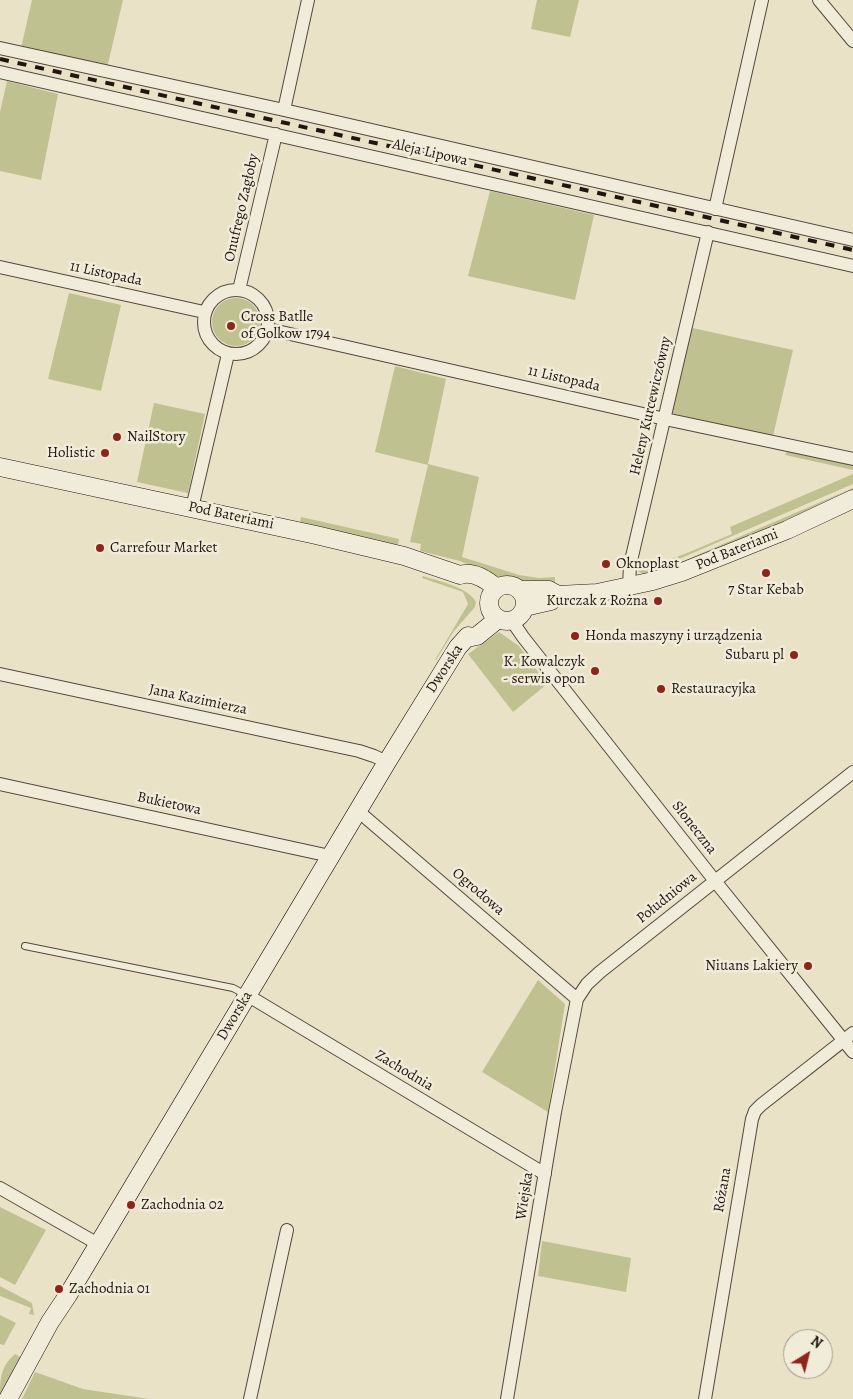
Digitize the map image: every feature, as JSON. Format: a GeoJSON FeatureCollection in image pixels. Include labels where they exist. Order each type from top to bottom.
{"type":"FeatureCollection","features":[{"type":"Feature","properties":{"kind":"street"},"geometry":{"type":"LineString","coordinates":[[284,110],[308,0]]}},
{"type":"Feature","properties":{"kind":"street"},"geometry":{"type":"LineString","coordinates":[[715,209],[762,0]]}},
{"type":"Feature","properties":{"kind":"street"},"geometry":{"type":"LineString","coordinates":[[819,0],[853,41]]}},
{"type":"Feature","properties":{"kind":"street","name":"Aleja Lipowa"},"geometry":{"type":"LineString","coordinates":[[0,48],[284,110],[853,240]]}},
{"type":"Feature","properties":{"kind":"street","name":"Aleja Lipowa"},"geometry":{"type":"LineString","coordinates":[[0,72],[853,266]]}},
{"type":"Feature","properties":{"kind":"street","name":"Onufrego Zagłoby"},"geometry":{"type":"LineString","coordinates":[[239,290],[276,134]]}},
{"type":"Feature","properties":{"kind":"street","name":"Heleny Kurcewiczówny"},"geometry":{"type":"LineString","coordinates":[[629,587],[630,565],[708,232]]}},
{"type":"Feature","properties":{"kind":"street","name":"11 Listopada"},"geometry":{"type":"LineString","coordinates":[[0,267],[204,312]]}},
{"type":"Feature","properties":{"kind":"street"},"geometry":{"type":"LineString","coordinates":[[239,290],[254,295],[262,302],[266,311],[268,329],[263,340],[255,348],[243,354],[228,354],[210,343],[205,334],[203,324],[204,312],[212,300],[224,292],[239,290]]}},
{"type":"Feature","properties":{"kind":"street","name":"11 Listopada"},"geometry":{"type":"LineString","coordinates":[[268,329],[665,419],[853,459]]}},
{"type":"Feature","properties":{"kind":"street"},"geometry":{"type":"LineString","coordinates":[[192,508],[228,354]]}},
{"type":"Feature","properties":{"kind":"street","name":"Pod Bateriami"},"geometry":{"type":"LineString","coordinates":[[0,467],[404,556],[460,574],[467,583],[497,607],[508,585],[520,590],[549,590],[558,595],[597,592],[653,582],[786,530],[853,499]]}},
{"type":"Feature","properties":{"kind":"street"},"geometry":{"type":"LineString","coordinates":[[497,607],[520,616],[525,607],[524,598],[520,590]]}},
{"type":"Feature","properties":{"kind":"street","name":"Pod Bateriami"},"geometry":{"type":"LineString","coordinates":[[525,607],[551,601],[558,595]]}},
{"type":"Feature","properties":{"kind":"street","name":"Dworska"},"geometry":{"type":"LineString","coordinates":[[8,1399],[50,1322],[68,1295],[330,856],[458,647],[468,636],[469,627],[497,607]]}},
{"type":"Feature","properties":{"kind":"street","name":"Słoneczna"},"geometry":{"type":"LineString","coordinates":[[497,607],[715,881],[848,1037],[853,1052]]}},
{"type":"Feature","properties":{"kind":"street","name":"Jana Kazimierza"},"geometry":{"type":"LineString","coordinates":[[0,674],[359,751],[387,762]]}},
{"type":"Feature","properties":{"kind":"street","name":"Południowa"},"geometry":{"type":"LineString","coordinates":[[577,999],[587,984],[600,972],[853,772]]}},
{"type":"Feature","properties":{"kind":"street","name":"Bukietowa"},"geometry":{"type":"LineString","coordinates":[[0,784],[330,856]]}},
{"type":"Feature","properties":{"kind":"street","name":"Ogrodowa"},"geometry":{"type":"LineString","coordinates":[[358,811],[577,999]]}},
{"type":"Feature","properties":{"kind":"street","name":"Zachodnia"},"geometry":{"type":"LineString","coordinates":[[247,995],[545,1174]]}},
{"type":"Feature","properties":{"kind":"street","name":"Wiejska"},"geometry":{"type":"LineString","coordinates":[[507,1399],[577,999]]}},
{"type":"Feature","properties":{"kind":"street","name":"Różana"},"geometry":{"type":"LineString","coordinates":[[705,1399],[752,1119],[755,1111],[848,1037]]}},
{"type":"Feature","properties":{"kind":"street"},"geometry":{"type":"LineString","coordinates":[[0,1188],[98,1244]]}},
{"type":"Feature","properties":{"kind":"street"},"geometry":{"type":"LineString","coordinates":[[250,1399],[287,1230]]}},
{"type":"Feature","properties":{"kind":"lane"},"geometry":{"type":"LineString","coordinates":[[26,946],[233,988],[247,995]]}},
{"type":"Feature","properties":{"kind":"green space"},"geometry":{"type":"Polygon","coordinates":[[[32,0],[123,0],[107,68],[21,48],[32,0]]]}},
{"type":"Feature","properties":{"kind":"green space"},"geometry":{"type":"Polygon","coordinates":[[[537,0],[579,0],[570,37],[531,29],[537,0]]]}},
{"type":"Feature","properties":{"kind":"green space"},"geometry":{"type":"Polygon","coordinates":[[[7,81],[58,94],[41,180],[0,171],[0,112],[7,81]]]}},
{"type":"Feature","properties":{"kind":"green space"},"geometry":{"type":"Polygon","coordinates":[[[490,191],[594,215],[575,300],[468,276],[490,191]]]}},
{"type":"Feature","properties":{"kind":"green space"},"geometry":{"type":"Polygon","coordinates":[[[69,293],[121,305],[101,391],[48,379],[69,293]]]}},
{"type":"Feature","properties":{"kind":"green space"},"geometry":{"type":"Polygon","coordinates":[[[231,298],[241,298],[253,305],[260,317],[260,327],[253,339],[241,346],[231,346],[223,342],[216,335],[212,327],[212,317],[216,309],[223,302],[231,298]]]}},
{"type":"Feature","properties":{"kind":"green space"},"geometry":{"type":"Polygon","coordinates":[[[688,327],[793,350],[773,436],[670,413],[688,327]]]}},
{"type":"Feature","properties":{"kind":"green space"},"geometry":{"type":"Polygon","coordinates":[[[395,366],[446,379],[428,464],[479,477],[462,557],[519,575],[539,578],[555,577],[555,583],[524,582],[513,577],[496,576],[460,561],[420,551],[421,544],[410,542],[428,465],[375,452],[395,366]]]}},
{"type":"Feature","properties":{"kind":"green space"},"geometry":{"type":"Polygon","coordinates":[[[154,403],[205,414],[188,493],[137,482],[154,403]]]}},
{"type":"Feature","properties":{"kind":"green space"},"geometry":{"type":"Polygon","coordinates":[[[787,451],[836,460],[853,465],[853,470],[785,455],[787,451]]]}},
{"type":"Feature","properties":{"kind":"green space"},"geometry":{"type":"Polygon","coordinates":[[[853,474],[853,484],[679,559],[665,569],[647,574],[633,570],[635,566],[638,569],[652,566],[732,534],[730,527],[853,474]]]}},
{"type":"Feature","properties":{"kind":"green space"},"geometry":{"type":"Polygon","coordinates":[[[853,488],[853,492],[803,515],[673,569],[681,562],[853,488]]]}},
{"type":"Feature","properties":{"kind":"green space"},"geometry":{"type":"Polygon","coordinates":[[[301,517],[399,539],[398,545],[300,522],[301,517]]]}},
{"type":"Feature","properties":{"kind":"green space"},"geometry":{"type":"Polygon","coordinates":[[[423,576],[460,588],[476,602],[475,607],[454,631],[436,660],[468,604],[463,592],[422,578],[423,576]]]}},
{"type":"Feature","properties":{"kind":"green space"},"geometry":{"type":"Polygon","coordinates":[[[499,632],[519,646],[547,684],[513,712],[468,654],[499,632]]]}},
{"type":"Feature","properties":{"kind":"green space"},"geometry":{"type":"Polygon","coordinates":[[[538,980],[565,1004],[548,1112],[482,1072],[538,980]]]}},
{"type":"Feature","properties":{"kind":"green space"},"geometry":{"type":"Polygon","coordinates":[[[0,1207],[46,1230],[15,1285],[0,1277],[0,1207]]]}},
{"type":"Feature","properties":{"kind":"green space"},"geometry":{"type":"Polygon","coordinates":[[[542,1241],[631,1258],[626,1292],[538,1276],[542,1241]]]}},
{"type":"Feature","properties":{"kind":"green space"},"geometry":{"type":"Polygon","coordinates":[[[0,1286],[32,1303],[34,1315],[29,1314],[31,1308],[0,1296],[0,1286]]]}},
{"type":"Feature","properties":{"kind":"green space"},"geometry":{"type":"Polygon","coordinates":[[[0,1315],[16,1323],[4,1345],[0,1344],[0,1315]]]}},
{"type":"Feature","properties":{"kind":"green space"},"geometry":{"type":"Polygon","coordinates":[[[15,1354],[24,1359],[0,1399],[2,1374],[6,1364],[15,1354]]]}},
{"type":"Feature","properties":{"kind":"green space"},"geometry":{"type":"Polygon","coordinates":[[[35,1372],[83,1389],[149,1399],[22,1399],[35,1372]]]}},
{"type":"Feature","properties":{"kind":"railway"},"geometry":{"type":"LineString","coordinates":[[0,59],[853,250]]}},
{"type":"Feature","properties":{"kind":"place","name":"Cross Batlle of Golkow 1794"},"geometry":{"type":"Point","coordinates":[231,326]}},
{"type":"Feature","properties":{"kind":"place","name":"NailStory"},"geometry":{"type":"Point","coordinates":[117,437]}},
{"type":"Feature","properties":{"kind":"place","name":"Holistic"},"geometry":{"type":"Point","coordinates":[105,453]}},
{"type":"Feature","properties":{"kind":"place","name":"Carrefour Market"},"geometry":{"type":"Point","coordinates":[100,548]}},
{"type":"Feature","properties":{"kind":"place","name":"Oknoplast"},"geometry":{"type":"Point","coordinates":[606,564]}},
{"type":"Feature","properties":{"kind":"place","name":"7 Star Kebab"},"geometry":{"type":"Point","coordinates":[766,573]}},
{"type":"Feature","properties":{"kind":"place","name":"Kurczak z Rożna"},"geometry":{"type":"Point","coordinates":[658,601]}},
{"type":"Feature","properties":{"kind":"place","name":"Honda maszyny i urządzenia"},"geometry":{"type":"Point","coordinates":[575,636]}},
{"type":"Feature","properties":{"kind":"place","name":"Subaru pl"},"geometry":{"type":"Point","coordinates":[794,655]}},
{"type":"Feature","properties":{"kind":"place","name":"K. Kowalczyk - serwis opon"},"geometry":{"type":"Point","coordinates":[595,671]}},
{"type":"Feature","properties":{"kind":"place","name":"Restauracyjka"},"geometry":{"type":"Point","coordinates":[661,689]}},
{"type":"Feature","properties":{"kind":"place","name":"Niuans Lakiery"},"geometry":{"type":"Point","coordinates":[808,966]}},
{"type":"Feature","properties":{"kind":"place","name":"Zachodnia 02"},"geometry":{"type":"Point","coordinates":[131,1205]}},
{"type":"Feature","properties":{"kind":"place","name":"Zachodnia 01"},"geometry":{"type":"Point","coordinates":[59,1289]}}]}
